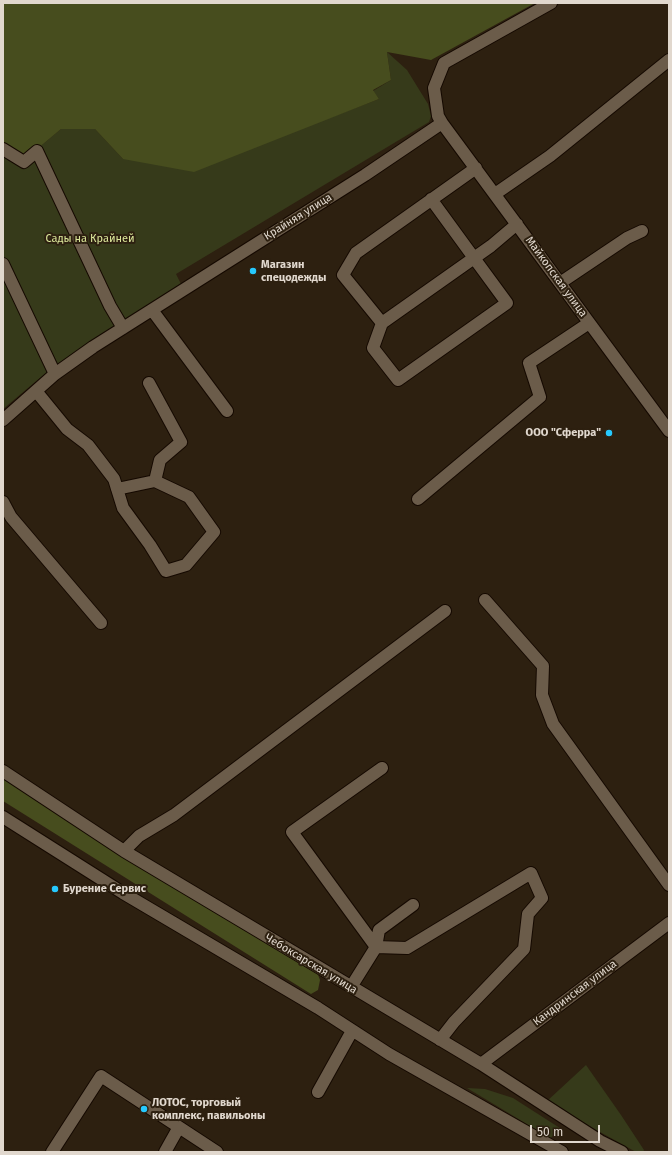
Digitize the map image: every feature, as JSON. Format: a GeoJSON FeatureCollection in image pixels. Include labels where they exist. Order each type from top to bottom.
{"type":"FeatureCollection","features":[{"type":"Feature","properties":{"kind":"street"},"geometry":{"type":"LineString","coordinates":[[442,123],[438,116],[434,88],[444,62],[551,3]]}},
{"type":"Feature","properties":{"kind":"street"},"geometry":{"type":"LineString","coordinates":[[495,194],[550,156],[669,60]]}},
{"type":"Feature","properties":{"kind":"street","name":"Майкопская улица"},"geometry":{"type":"LineString","coordinates":[[442,123],[669,431]]}},
{"type":"Feature","properties":{"kind":"street","name":"Крайняя улица"},"geometry":{"type":"LineString","coordinates":[[3,420],[55,374],[123,328],[365,174],[442,123]]}},
{"type":"Feature","properties":{"kind":"street"},"geometry":{"type":"LineString","coordinates":[[3,149],[24,162],[37,150],[110,306],[123,328]]}},
{"type":"Feature","properties":{"kind":"street"},"geometry":{"type":"LineString","coordinates":[[382,323],[343,275],[356,253],[476,168]]}},
{"type":"Feature","properties":{"kind":"street"},"geometry":{"type":"LineString","coordinates":[[431,199],[474,258],[507,303],[398,380],[373,348],[382,323],[474,258],[517,224]]}},
{"type":"Feature","properties":{"kind":"street"},"geometry":{"type":"LineString","coordinates":[[560,283],[627,238],[642,231]]}},
{"type":"Feature","properties":{"kind":"street"},"geometry":{"type":"LineString","coordinates":[[3,264],[55,374]]}},
{"type":"Feature","properties":{"kind":"street"},"geometry":{"type":"LineString","coordinates":[[152,310],[227,411]]}},
{"type":"Feature","properties":{"kind":"street"},"geometry":{"type":"LineString","coordinates":[[418,499],[540,397],[529,363],[589,323]]}},
{"type":"Feature","properties":{"kind":"street"},"geometry":{"type":"LineString","coordinates":[[148,383],[181,442],[160,460],[155,481]]}},
{"type":"Feature","properties":{"kind":"street"},"geometry":{"type":"LineString","coordinates":[[36,391],[67,430],[88,446],[114,479],[117,489],[123,508],[150,545],[166,571],[186,565],[214,532],[189,497],[155,481],[117,489]]}},
{"type":"Feature","properties":{"kind":"street"},"geometry":{"type":"LineString","coordinates":[[3,502],[11,517],[101,623]]}},
{"type":"Feature","properties":{"kind":"street"},"geometry":{"type":"LineString","coordinates":[[484,600],[543,666],[542,695],[553,724],[669,885]]}},
{"type":"Feature","properties":{"kind":"street"},"geometry":{"type":"LineString","coordinates":[[124,851],[139,836],[174,815],[445,611]]}},
{"type":"Feature","properties":{"kind":"street"},"geometry":{"type":"LineString","coordinates":[[376,947],[292,832],[382,768]]}},
{"type":"Feature","properties":{"kind":"street","name":"Чебоксарская улица"},"geometry":{"type":"LineString","coordinates":[[3,771],[124,851],[481,1064],[600,1140],[622,1152]]}},
{"type":"Feature","properties":{"kind":"street"},"geometry":{"type":"LineString","coordinates":[[3,817],[123,893],[318,1008],[352,1031],[562,1152]]}},
{"type":"Feature","properties":{"kind":"street"},"geometry":{"type":"LineString","coordinates":[[376,947],[407,948],[531,873],[542,898],[528,914],[524,949],[454,1022],[440,1040]]}},
{"type":"Feature","properties":{"kind":"street"},"geometry":{"type":"LineString","coordinates":[[351,987],[376,947],[380,930],[413,905]]}},
{"type":"Feature","properties":{"kind":"street","name":"Кандринская улица"},"geometry":{"type":"LineString","coordinates":[[481,1064],[669,923]]}},
{"type":"Feature","properties":{"kind":"street"},"geometry":{"type":"LineString","coordinates":[[318,1092],[352,1031]]}},
{"type":"Feature","properties":{"kind":"street"},"geometry":{"type":"LineString","coordinates":[[52,1152],[101,1076],[111,1085],[217,1152]]}},
{"type":"Feature","properties":{"kind":"street"},"geometry":{"type":"LineString","coordinates":[[165,1152],[179,1127]]}},
{"type":"Feature","properties":{"kind":"green space"},"geometry":{"type":"Polygon","coordinates":[[[3,3],[535,3],[431,60],[387,52],[391,80],[373,90],[379,99],[194,172],[123,159],[95,129],[61,129],[24,160],[9,149],[3,142],[3,3]]]}},
{"type":"Feature","properties":{"kind":"green space","name":"Сады на Крайней"},"geometry":{"type":"Polygon","coordinates":[[[387,52],[407,70],[428,104],[431,116],[429,122],[176,274],[181,284],[53,367],[3,409],[3,160],[9,149],[31,154],[61,129],[95,129],[123,159],[329,118],[379,99],[373,91],[391,80],[387,52]]]}},
{"type":"Feature","properties":{"kind":"green space"},"geometry":{"type":"Polygon","coordinates":[[[3,775],[317,972],[320,980],[318,990],[311,994],[3,801],[3,775]]]}},
{"type":"Feature","properties":{"kind":"green space"},"geometry":{"type":"Polygon","coordinates":[[[586,1065],[644,1150],[643,1152],[636,1152],[546,1102],[586,1065]]]}},
{"type":"Feature","properties":{"kind":"green space"},"geometry":{"type":"Polygon","coordinates":[[[467,1088],[485,1089],[513,1098],[563,1130],[550,1138],[467,1088]]]}},
{"type":"Feature","properties":{"kind":"place","name":"Магазин спецодежды"},"geometry":{"type":"Point","coordinates":[253,271]}},
{"type":"Feature","properties":{"kind":"place","name":"ООО \"Сферра\""},"geometry":{"type":"Point","coordinates":[609,433]}},
{"type":"Feature","properties":{"kind":"place","name":"Бурение Сервис"},"geometry":{"type":"Point","coordinates":[55,889]}},
{"type":"Feature","properties":{"kind":"place","name":"ЛОТОС, торговый комплекс, павильоны"},"geometry":{"type":"Point","coordinates":[144,1109]}}]}
